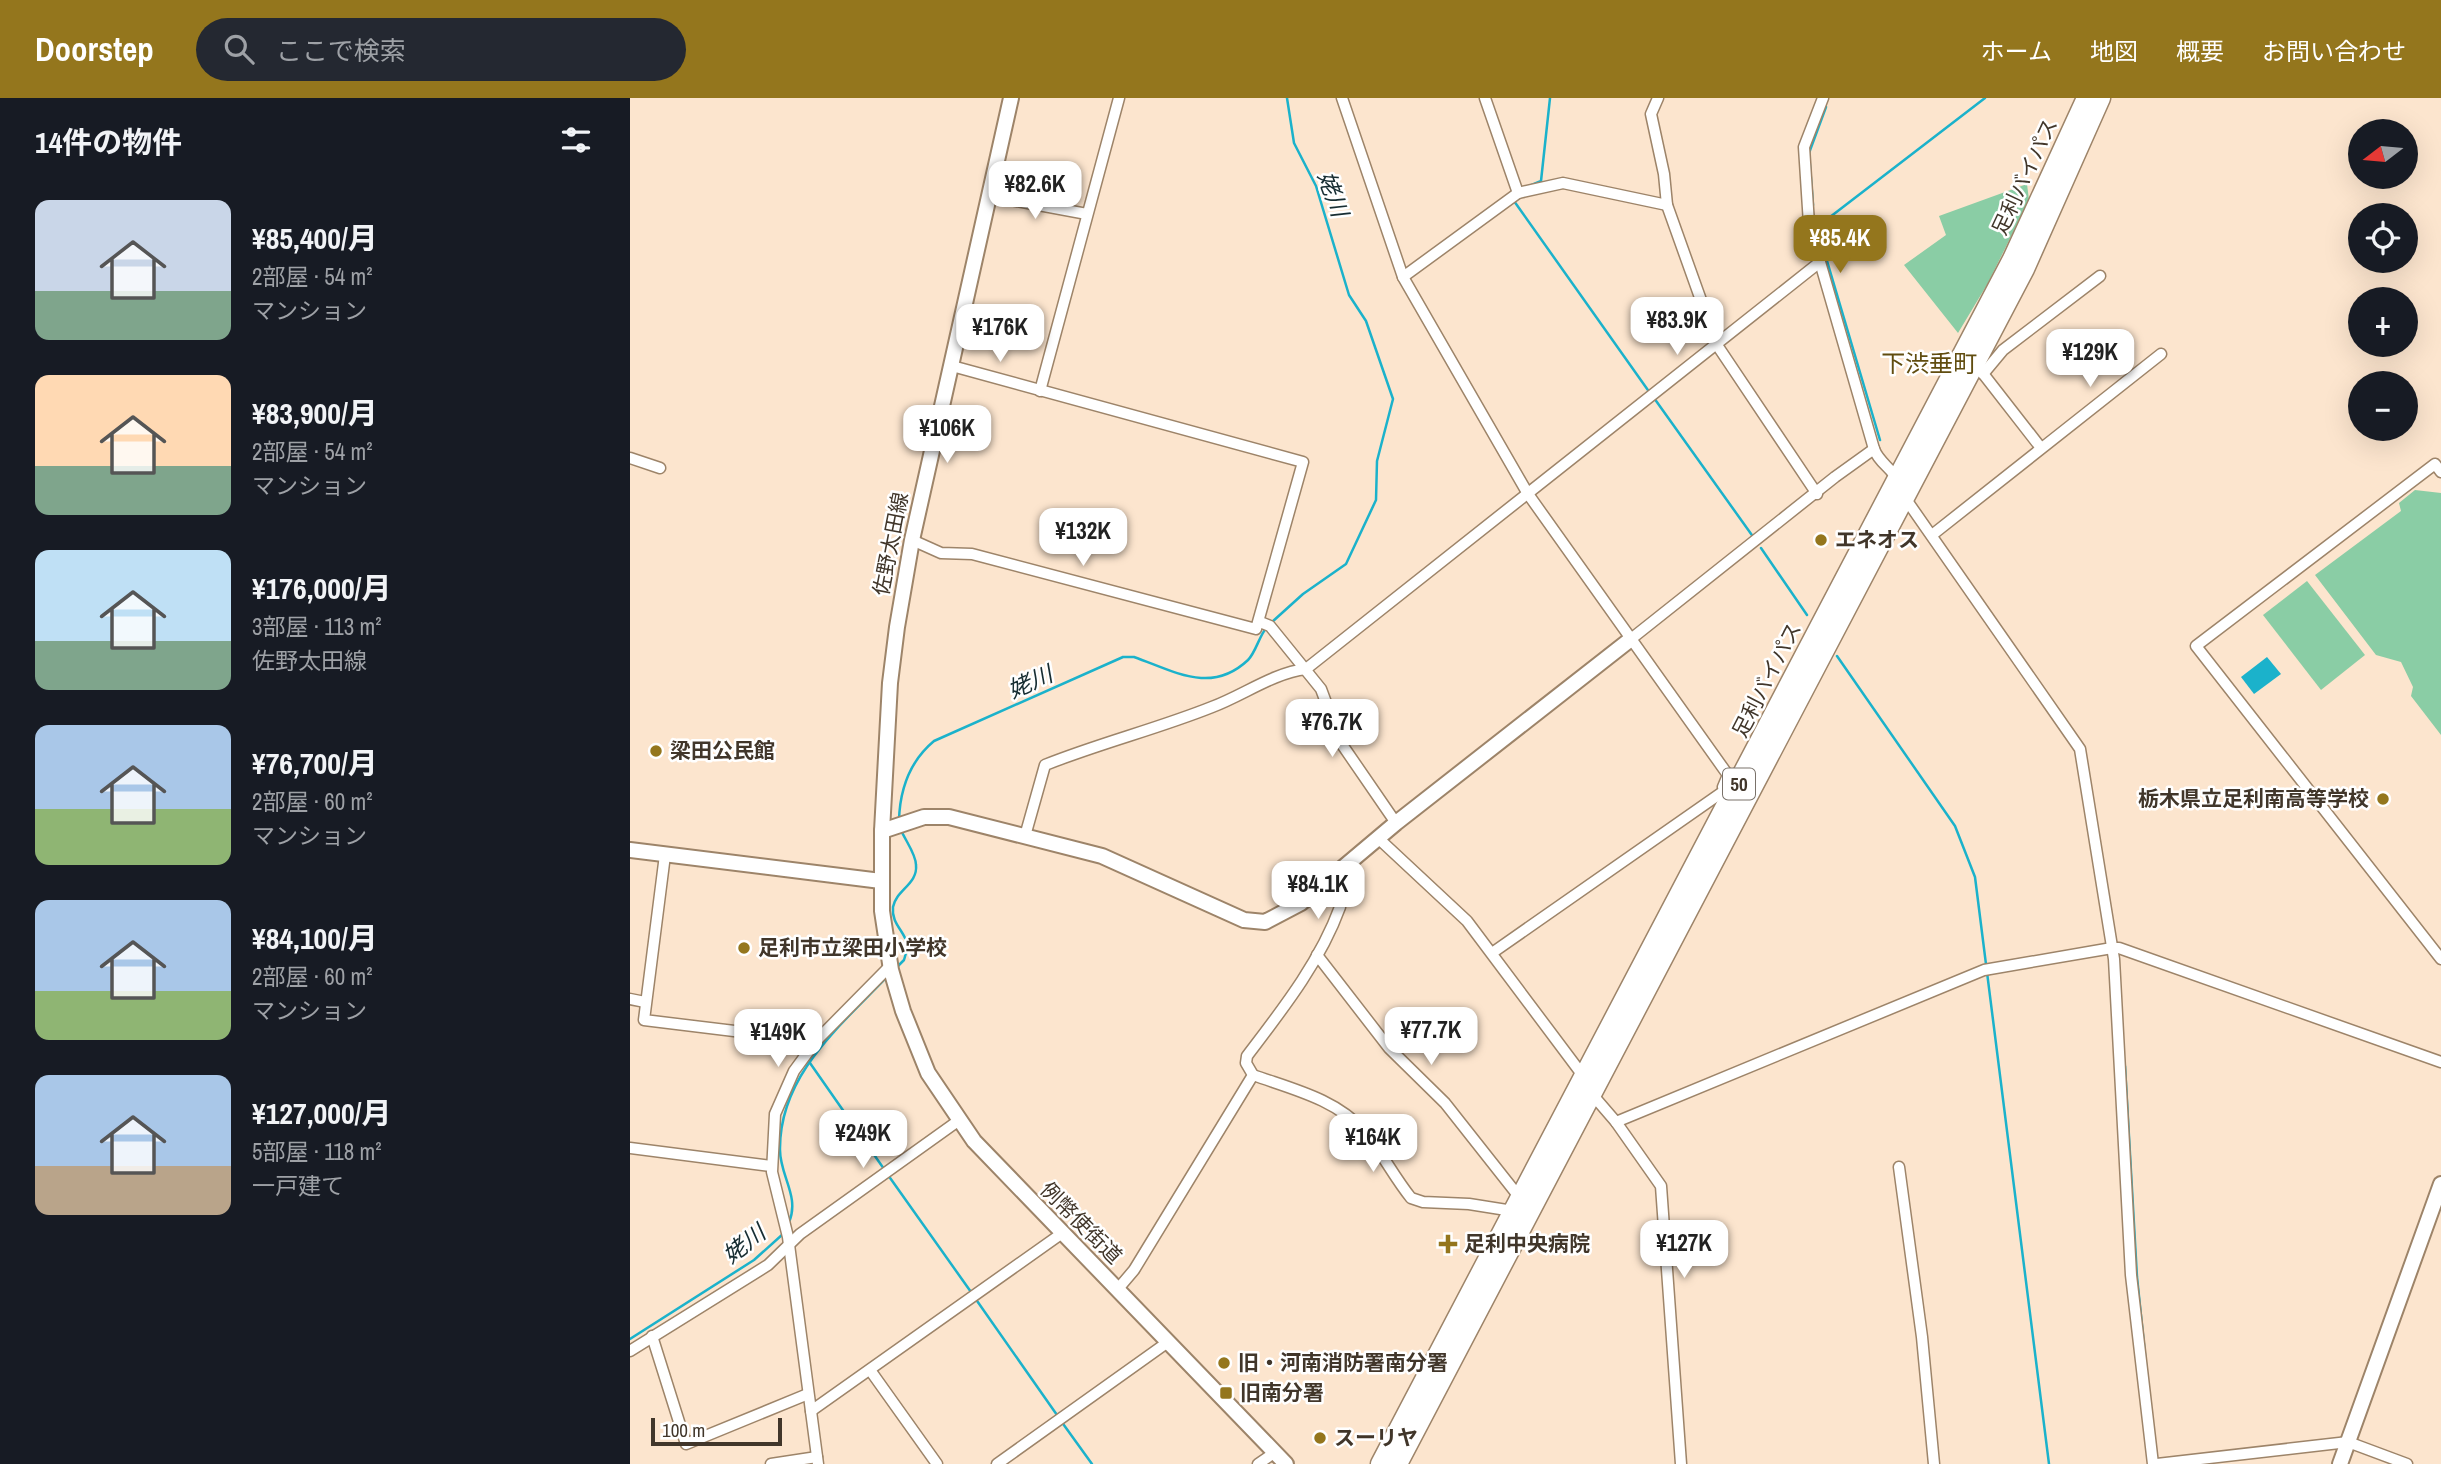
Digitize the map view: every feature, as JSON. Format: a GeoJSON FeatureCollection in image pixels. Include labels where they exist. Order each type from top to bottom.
{"type":"FeatureCollection","features":[{"type":"Feature","properties":{"kind":"highway","name":"足利バイパス"},"geometry":{"type":"LineString","coordinates":[[1380,1464],[1584,1076],[1728,794],[1898,478],[2017,248],[2086,98]]}},
{"type":"Feature","properties":{"kind":"highway","name":"足利バイパス"},"geometry":{"type":"LineString","coordinates":[[1398,1464],[1904,498],[1978,371],[2101,98]]}},
{"type":"Feature","properties":{"kind":"main road","name":"佐野太田線"},"geometry":{"type":"LineString","coordinates":[[881,881],[893,827],[890,683],[912,540],[1011,98]]}},
{"type":"Feature","properties":{"kind":"main road"},"geometry":{"type":"LineString","coordinates":[[893,827],[939,815],[1102,856],[1227,913],[1255,922],[1286,913],[1631,639]]}},
{"type":"Feature","properties":{"kind":"main road"},"geometry":{"type":"LineString","coordinates":[[630,850],[881,881]]}},
{"type":"Feature","properties":{"kind":"main road","name":"例幣使街道"},"geometry":{"type":"LineString","coordinates":[[881,881],[892,972],[918,1052],[958,1121],[995,1166],[1286,1464]]}},
{"type":"Feature","properties":{"kind":"main road"},"geometry":{"type":"LineString","coordinates":[[2340,1464],[2441,1184]]}},
{"type":"Feature","properties":{"kind":"street"},"geometry":{"type":"LineString","coordinates":[[1040,390],[1119,98]]}},
{"type":"Feature","properties":{"kind":"street"},"geometry":{"type":"LineString","coordinates":[[1342,98],[1403,277],[1528,494],[1727,775],[1728,794],[1492,953]]}},
{"type":"Feature","properties":{"kind":"street"},"geometry":{"type":"LineString","coordinates":[[1485,98],[1518,193]]}},
{"type":"Feature","properties":{"kind":"street"},"geometry":{"type":"LineString","coordinates":[[1658,98],[1659,102],[1651,114],[1664,174],[1667,205],[1717,345],[1817,494]]}},
{"type":"Feature","properties":{"kind":"street"},"geometry":{"type":"LineString","coordinates":[[1823,98],[1807,136],[1804,158],[1809,224],[1877,458],[1898,478],[1904,498],[2076,739],[2083,762],[2112,948],[2131,1275],[2155,1464],[2348,1442],[2407,1464]]}},
{"type":"Feature","properties":{"kind":"street"},"geometry":{"type":"LineString","coordinates":[[1403,277],[1518,193],[1563,183],[1667,205]]}},
{"type":"Feature","properties":{"kind":"street"},"geometry":{"type":"LineString","coordinates":[[989,197],[1087,215]]}},
{"type":"Feature","properties":{"kind":"street"},"geometry":{"type":"LineString","coordinates":[[1025,836],[1045,765],[1102,742],[1215,706],[1285,672],[1306,669],[1820,262]]}},
{"type":"Feature","properties":{"kind":"street"},"geometry":{"type":"LineString","coordinates":[[2041,448],[1978,371],[2100,275]]}},
{"type":"Feature","properties":{"kind":"street"},"geometry":{"type":"LineString","coordinates":[[1932,535],[2161,354]]}},
{"type":"Feature","properties":{"kind":"street"},"geometry":{"type":"LineString","coordinates":[[912,540],[941,553],[972,554],[1256,629],[1303,462],[951,366]]}},
{"type":"Feature","properties":{"kind":"street"},"geometry":{"type":"LineString","coordinates":[[1631,639],[1874,449]]}},
{"type":"Feature","properties":{"kind":"street"},"geometry":{"type":"LineString","coordinates":[[630,458],[660,468]]}},
{"type":"Feature","properties":{"kind":"street"},"geometry":{"type":"LineString","coordinates":[[2441,472],[2435,464],[2196,646],[2441,959]]}},
{"type":"Feature","properties":{"kind":"street"},"geometry":{"type":"LineString","coordinates":[[1260,622],[1270,626],[1321,689],[1341,743],[1396,823]]}},
{"type":"Feature","properties":{"kind":"street"},"geometry":{"type":"LineString","coordinates":[[1378,838],[1467,921],[1584,1076],[1592,1094],[1616,1122],[1661,1186],[1681,1464]]}},
{"type":"Feature","properties":{"kind":"street"},"geometry":{"type":"LineString","coordinates":[[665,855],[644,1020],[816,1041]]}},
{"type":"Feature","properties":{"kind":"street"},"geometry":{"type":"LineString","coordinates":[[1321,885],[1337,899],[1340,907],[1317,956],[1282,1010],[1247,1056],[1247,1063],[1253,1075],[1333,1105],[1351,1118],[1365,1133],[1411,1198],[1423,1202],[1516,1204]]}},
{"type":"Feature","properties":{"kind":"street"},"geometry":{"type":"LineString","coordinates":[[1616,1122],[1983,970],[2112,948],[2119,948],[2441,1062]]}},
{"type":"Feature","properties":{"kind":"street"},"geometry":{"type":"LineString","coordinates":[[1317,956],[1389,1048],[1446,1103],[1478,1141],[1516,1204]]}},
{"type":"Feature","properties":{"kind":"street"},"geometry":{"type":"LineString","coordinates":[[771,1464],[817,1460],[788,1241],[771,1166],[774,1123],[781,1097],[794,1071],[816,1041],[892,972]]}},
{"type":"Feature","properties":{"kind":"street"},"geometry":{"type":"LineString","coordinates":[[630,999],[645,1002]]}},
{"type":"Feature","properties":{"kind":"street"},"geometry":{"type":"LineString","coordinates":[[1117,1290],[1134,1270],[1253,1075]]}},
{"type":"Feature","properties":{"kind":"street"},"geometry":{"type":"LineString","coordinates":[[630,1351],[768,1265],[788,1241],[958,1121]]}},
{"type":"Feature","properties":{"kind":"street"},"geometry":{"type":"LineString","coordinates":[[630,1148],[771,1166]]}},
{"type":"Feature","properties":{"kind":"street"},"geometry":{"type":"LineString","coordinates":[[1899,1167],[1922,1337],[1934,1464]]}},
{"type":"Feature","properties":{"kind":"street"},"geometry":{"type":"LineString","coordinates":[[811,1412],[1061,1234]]}},
{"type":"Feature","properties":{"kind":"street"},"geometry":{"type":"LineString","coordinates":[[652,1336],[686,1444],[808,1394]]}},
{"type":"Feature","properties":{"kind":"street"},"geometry":{"type":"LineString","coordinates":[[997,1464],[1167,1342]]}},
{"type":"Feature","properties":{"kind":"street"},"geometry":{"type":"LineString","coordinates":[[870,1370],[937,1464]]}},
{"type":"Feature","properties":{"kind":"street"},"geometry":{"type":"LineString","coordinates":[[1258,1464],[1274,1452]]}},
{"type":"Feature","properties":{"kind":"green space"},"geometry":{"type":"Polygon","coordinates":[[[2027,184],[2029,200],[1988,283],[1958,333],[1904,265],[1946,235],[1939,216],[2027,184]]]}},
{"type":"Feature","properties":{"kind":"green space"},"geometry":{"type":"Polygon","coordinates":[[[2415,490],[2441,493],[2441,735],[2411,696],[2413,687],[2401,662],[2376,655],[2315,575],[2401,511],[2399,503],[2415,490]]]}},
{"type":"Feature","properties":{"kind":"green space"},"geometry":{"type":"Polygon","coordinates":[[[2307,581],[2365,655],[2321,690],[2263,615],[2307,581]]]}},
{"type":"Feature","properties":{"kind":"water"},"geometry":{"type":"Polygon","coordinates":[[[2267,657],[2281,674],[2254,694],[2241,677],[2267,657]]]}},
{"type":"Feature","properties":{"kind":"water"},"geometry":{"type":"Polygon","coordinates":[[[761,1014],[795,1019],[793,1034],[759,1030],[761,1014]]]}},
{"type":"Feature","properties":{"kind":"waterway","name":"姥川"},"geometry":{"type":"LineString","coordinates":[[1272,622],[1303,594],[1346,564],[1376,500],[1377,461],[1393,399],[1366,321],[1349,295],[1316,186],[1294,143],[1287,98]]}},
{"type":"Feature","properties":{"kind":"waterway"},"geometry":{"type":"LineString","coordinates":[[1527,187],[1541,181],[1550,98]]}},
{"type":"Feature","properties":{"kind":"waterway"},"geometry":{"type":"LineString","coordinates":[[1817,227],[1985,98]]}},
{"type":"Feature","properties":{"kind":"waterway"},"geometry":{"type":"LineString","coordinates":[[1813,205],[1809,153],[1826,107]]}},
{"type":"Feature","properties":{"kind":"waterway"},"geometry":{"type":"LineString","coordinates":[[1514,201],[1650,393]]}},
{"type":"Feature","properties":{"kind":"waterway"},"geometry":{"type":"LineString","coordinates":[[1814,217],[1880,440]]}},
{"type":"Feature","properties":{"kind":"waterway"},"geometry":{"type":"LineString","coordinates":[[1654,398],[1754,538]]}},
{"type":"Feature","properties":{"kind":"waterway"},"geometry":{"type":"LineString","coordinates":[[1761,548],[1807,615]]}},
{"type":"Feature","properties":{"kind":"waterway","name":"姥川"},"geometry":{"type":"LineString","coordinates":[[899,820],[908,776],[919,757],[934,741],[1123,657],[1134,657],[1192,677],[1220,676],[1248,660],[1267,627]]}},
{"type":"Feature","properties":{"kind":"waterway"},"geometry":{"type":"LineString","coordinates":[[1837,656],[1955,826],[1975,877],[2049,1464]]}},
{"type":"Feature","properties":{"kind":"waterway","name":"姥川"},"geometry":{"type":"LineString","coordinates":[[896,968],[904,960],[908,946],[894,918],[893,907],[916,872],[916,861],[901,830]]}},
{"type":"Feature","properties":{"kind":"waterway","name":"姥川"},"geometry":{"type":"LineString","coordinates":[[789,1222],[792,1213],[791,1195],[780,1150],[782,1123],[790,1099],[815,1055],[886,978]]}},
{"type":"Feature","properties":{"kind":"waterway"},"geometry":{"type":"LineString","coordinates":[[810,1063],[884,1169]]}},
{"type":"Feature","properties":{"kind":"waterway"},"geometry":{"type":"LineString","coordinates":[[2125,1066],[2137,1277],[2147,1374]]}},
{"type":"Feature","properties":{"kind":"waterway"},"geometry":{"type":"LineString","coordinates":[[888,1175],[971,1292]]}},
{"type":"Feature","properties":{"kind":"waterway","name":"姥川"},"geometry":{"type":"LineString","coordinates":[[630,1339],[754,1260],[783,1234]]}},
{"type":"Feature","properties":{"kind":"waterway"},"geometry":{"type":"LineString","coordinates":[[975,1298],[1057,1415]]}},
{"type":"Feature","properties":{"kind":"waterway"},"geometry":{"type":"LineString","coordinates":[[1061,1421],[1092,1464]]}},
{"type":"Feature","properties":{"kind":"place","name":"エネオス"},"geometry":{"type":"Point","coordinates":[1821,540]}},
{"type":"Feature","properties":{"kind":"place","name":"梁田公民館"},"geometry":{"type":"Point","coordinates":[656,751]}},
{"type":"Feature","properties":{"kind":"place","name":"栃木県立足利南高等学校"},"geometry":{"type":"Point","coordinates":[2383,799]}},
{"type":"Feature","properties":{"kind":"place","name":"足利市立梁田小学校"},"geometry":{"type":"Point","coordinates":[744,948]}},
{"type":"Feature","properties":{"kind":"place","name":"足利中央病院"},"geometry":{"type":"Point","coordinates":[1448,1244]}},
{"type":"Feature","properties":{"kind":"place","name":"旧・河南消防署南分署"},"geometry":{"type":"Point","coordinates":[1224,1363]}},
{"type":"Feature","properties":{"kind":"place","name":"旧南分署"},"geometry":{"type":"Point","coordinates":[1226,1393]}},
{"type":"Feature","properties":{"kind":"place","name":"スーリヤ"},"geometry":{"type":"Point","coordinates":[1320,1438]}},
{"type":"Feature","properties":{"kind":"district","name":"下渋垂町"},"geometry":{"type":"Point","coordinates":[1929,364]}}]}
